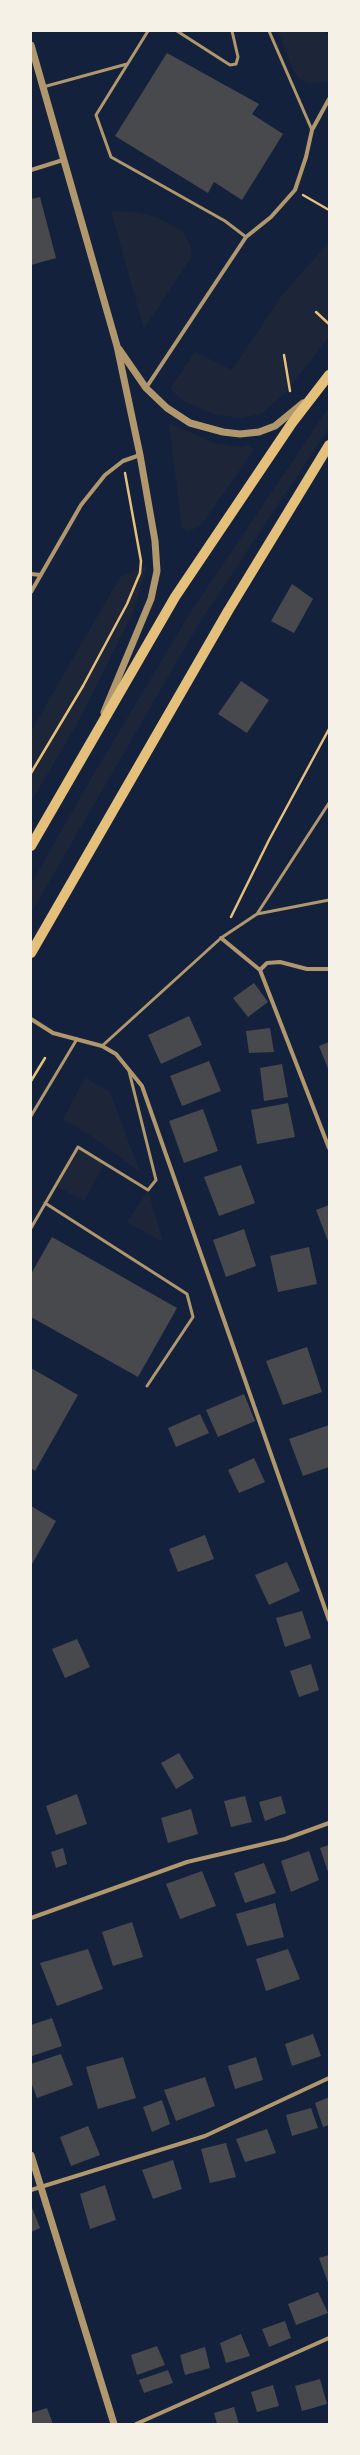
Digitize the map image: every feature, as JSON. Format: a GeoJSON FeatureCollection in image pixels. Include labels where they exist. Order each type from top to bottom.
{"type":"FeatureCollection","features":[{"type":"Feature","properties":{"kind":"main road"},"geometry":{"type":"LineString","coordinates":[[31,846],[175,597],[292,423],[329,375]]}},
{"type":"Feature","properties":{"kind":"main road"},"geometry":{"type":"LineString","coordinates":[[31,953],[228,612],[329,445]]}},
{"type":"Feature","properties":{"kind":"street"},"geometry":{"type":"LineString","coordinates":[[31,45],[116,346],[140,455],[153,524],[157,571],[151,599],[92,742]]}},
{"type":"Feature","properties":{"kind":"street"},"geometry":{"type":"LineString","coordinates":[[146,388],[246,237],[271,217],[295,190],[306,157],[312,130],[329,99]]}},
{"type":"Feature","properties":{"kind":"street"},"geometry":{"type":"LineString","coordinates":[[31,170],[63,160]]}},
{"type":"Feature","properties":{"kind":"street"},"geometry":{"type":"LineString","coordinates":[[116,346],[146,388],[166,408],[190,423],[240,434],[259,432],[275,426],[319,388]]}},
{"type":"Feature","properties":{"kind":"street"},"geometry":{"type":"LineString","coordinates":[[31,592],[81,505],[105,475],[123,461],[140,455]]}},
{"type":"Feature","properties":{"kind":"street"},"geometry":{"type":"LineString","coordinates":[[31,574],[40,575]]}},
{"type":"Feature","properties":{"kind":"street"},"geometry":{"type":"LineString","coordinates":[[221,938],[260,970],[329,1148]]}},
{"type":"Feature","properties":{"kind":"street"},"geometry":{"type":"LineString","coordinates":[[260,970],[267,963],[280,962],[307,969],[329,969]]}},
{"type":"Feature","properties":{"kind":"street"},"geometry":{"type":"LineString","coordinates":[[31,1019],[53,1033],[102,1046],[116,1054],[142,1086],[329,1620]]}},
{"type":"Feature","properties":{"kind":"street"},"geometry":{"type":"LineString","coordinates":[[31,1918],[187,1862],[285,1839],[329,1823]]}},
{"type":"Feature","properties":{"kind":"street"},"geometry":{"type":"LineString","coordinates":[[31,2190],[205,2136],[329,2078]]}},
{"type":"Feature","properties":{"kind":"street"},"geometry":{"type":"LineString","coordinates":[[31,2155],[114,2424]]}},
{"type":"Feature","properties":{"kind":"street"},"geometry":{"type":"LineString","coordinates":[[136,2424],[329,2338]]}},
{"type":"Feature","properties":{"kind":"lane"},"geometry":{"type":"LineString","coordinates":[[148,31],[96,115],[110,157],[225,221],[246,237]]}},
{"type":"Feature","properties":{"kind":"lane"},"geometry":{"type":"LineString","coordinates":[[177,31],[230,65],[236,64],[238,57],[232,31]]}},
{"type":"Feature","properties":{"kind":"lane"},"geometry":{"type":"LineString","coordinates":[[269,31],[312,130]]}},
{"type":"Feature","properties":{"kind":"lane"},"geometry":{"type":"LineString","coordinates":[[43,87],[127,64]]}},
{"type":"Feature","properties":{"kind":"lane"},"geometry":{"type":"LineString","coordinates":[[257,914],[329,802]]}},
{"type":"Feature","properties":{"kind":"lane"},"geometry":{"type":"LineString","coordinates":[[102,1046],[221,938],[257,914],[329,900]]}},
{"type":"Feature","properties":{"kind":"lane"},"geometry":{"type":"LineString","coordinates":[[31,1116],[77,1039]]}},
{"type":"Feature","properties":{"kind":"lane"},"geometry":{"type":"LineString","coordinates":[[31,1228],[78,1146],[148,1190],[156,1180],[128,1069]]}},
{"type":"Feature","properties":{"kind":"lane"},"geometry":{"type":"LineString","coordinates":[[45,1203],[188,1294],[192,1317],[147,1386]]}},
{"type":"Feature","properties":{"kind":"path"},"geometry":{"type":"LineString","coordinates":[[295,190],[329,210]]}},
{"type":"Feature","properties":{"kind":"path"},"geometry":{"type":"LineString","coordinates":[[316,312],[329,324]]}},
{"type":"Feature","properties":{"kind":"path"},"geometry":{"type":"LineString","coordinates":[[284,355],[290,391]]}},
{"type":"Feature","properties":{"kind":"path"},"geometry":{"type":"LineString","coordinates":[[31,772],[83,686],[127,604],[140,573],[141,561],[123,461]]}},
{"type":"Feature","properties":{"kind":"path"},"geometry":{"type":"LineString","coordinates":[[221,938],[269,840],[329,729]]}},
{"type":"Feature","properties":{"kind":"path"},"geometry":{"type":"LineString","coordinates":[[31,1081],[46,1058]]}},
{"type":"Feature","properties":{"kind":"shaded area"},"geometry":{"type":"Polygon","coordinates":[[[278,31],[323,31],[329,36],[329,81],[308,84],[301,80],[294,72],[278,31]]]}},
{"type":"Feature","properties":{"kind":"shaded area"},"geometry":{"type":"Polygon","coordinates":[[[111,211],[135,212],[157,217],[183,232],[191,247],[192,256],[144,329],[111,211]]]}},
{"type":"Feature","properties":{"kind":"shaded area"},"geometry":{"type":"Polygon","coordinates":[[[329,242],[329,337],[286,392],[261,414],[240,418],[216,415],[185,402],[172,391],[171,387],[195,352],[232,370],[283,294],[329,242]]]}},
{"type":"Feature","properties":{"kind":"shaded area"},"geometry":{"type":"Polygon","coordinates":[[[329,407],[329,428],[200,622],[31,913],[31,884],[92,777],[190,613],[329,407]]]}},
{"type":"Feature","properties":{"kind":"shaded area"},"geometry":{"type":"Polygon","coordinates":[[[169,423],[214,443],[240,447],[248,445],[254,450],[201,525],[188,532],[182,528],[169,423]]]}},
{"type":"Feature","properties":{"kind":"shaded area"},"geometry":{"type":"Polygon","coordinates":[[[147,566],[133,613],[77,724],[31,802],[31,731],[120,577],[147,566]]]}},
{"type":"Feature","properties":{"kind":"shaded area"},"geometry":{"type":"Polygon","coordinates":[[[85,1078],[110,1092],[140,1172],[91,1136],[63,1119],[85,1078]]]}},
{"type":"Feature","properties":{"kind":"shaded area"},"geometry":{"type":"Polygon","coordinates":[[[78,1147],[105,1163],[84,1201],[56,1186],[78,1147]]]}},
{"type":"Feature","properties":{"kind":"shaded area"},"geometry":{"type":"Polygon","coordinates":[[[148,1190],[163,1242],[127,1222],[148,1190]]]}},
{"type":"Feature","properties":{"kind":"building"},"geometry":{"type":"Polygon","coordinates":[[[167,53],[259,104],[252,114],[283,134],[242,200],[214,182],[208,193],[115,136],[167,53]]]}},
{"type":"Feature","properties":{"kind":"building"},"geometry":{"type":"Polygon","coordinates":[[[40,197],[56,258],[31,265],[31,199],[40,197]]]}},
{"type":"Feature","properties":{"kind":"building"},"geometry":{"type":"Polygon","coordinates":[[[292,584],[313,599],[294,633],[271,621],[292,584]]]}},
{"type":"Feature","properties":{"kind":"building"},"geometry":{"type":"Polygon","coordinates":[[[241,681],[269,700],[247,733],[218,714],[241,681]]]}},
{"type":"Feature","properties":{"kind":"building"},"geometry":{"type":"Polygon","coordinates":[[[254,983],[268,1002],[248,1017],[233,998],[254,983]]]}},
{"type":"Feature","properties":{"kind":"building"},"geometry":{"type":"Polygon","coordinates":[[[189,1016],[202,1045],[161,1064],[148,1035],[189,1016]]]}},
{"type":"Feature","properties":{"kind":"building"},"geometry":{"type":"Polygon","coordinates":[[[270,1028],[274,1052],[249,1053],[246,1031],[270,1028]]]}},
{"type":"Feature","properties":{"kind":"building"},"geometry":{"type":"Polygon","coordinates":[[[329,1042],[329,1071],[319,1046],[329,1042]]]}},
{"type":"Feature","properties":{"kind":"building"},"geometry":{"type":"Polygon","coordinates":[[[209,1061],[221,1091],[182,1106],[170,1076],[209,1061]]]}},
{"type":"Feature","properties":{"kind":"building"},"geometry":{"type":"Polygon","coordinates":[[[282,1064],[288,1097],[264,1101],[260,1068],[282,1064]]]}},
{"type":"Feature","properties":{"kind":"building"},"geometry":{"type":"Polygon","coordinates":[[[288,1103],[295,1137],[257,1144],[251,1110],[288,1103]]]}},
{"type":"Feature","properties":{"kind":"building"},"geometry":{"type":"Polygon","coordinates":[[[203,1109],[218,1151],[184,1163],[169,1121],[203,1109]]]}},
{"type":"Feature","properties":{"kind":"building"},"geometry":{"type":"Polygon","coordinates":[[[241,1165],[255,1203],[219,1216],[204,1177],[241,1165]]]}},
{"type":"Feature","properties":{"kind":"building"},"geometry":{"type":"Polygon","coordinates":[[[329,1205],[329,1240],[328,1241],[316,1210],[329,1205]]]}},
{"type":"Feature","properties":{"kind":"building"},"geometry":{"type":"Polygon","coordinates":[[[244,1229],[256,1266],[226,1277],[213,1240],[244,1229]]]}},
{"type":"Feature","properties":{"kind":"building"},"geometry":{"type":"Polygon","coordinates":[[[52,1237],[177,1308],[138,1377],[31,1317],[31,1274],[52,1237]]]}},
{"type":"Feature","properties":{"kind":"building"},"geometry":{"type":"Polygon","coordinates":[[[309,1247],[317,1284],[278,1292],[270,1256],[309,1247]]]}},
{"type":"Feature","properties":{"kind":"building"},"geometry":{"type":"Polygon","coordinates":[[[307,1347],[322,1392],[283,1405],[266,1361],[307,1347]]]}},
{"type":"Feature","properties":{"kind":"building"},"geometry":{"type":"Polygon","coordinates":[[[31,1368],[78,1395],[35,1471],[31,1468],[31,1368]]]}},
{"type":"Feature","properties":{"kind":"building"},"geometry":{"type":"Polygon","coordinates":[[[244,1394],[255,1421],[218,1437],[206,1410],[244,1394]]]}},
{"type":"Feature","properties":{"kind":"building"},"geometry":{"type":"Polygon","coordinates":[[[200,1414],[209,1433],[176,1447],[168,1428],[200,1414]]]}},
{"type":"Feature","properties":{"kind":"building"},"geometry":{"type":"Polygon","coordinates":[[[329,1425],[329,1467],[303,1476],[289,1439],[329,1425]]]}},
{"type":"Feature","properties":{"kind":"building"},"geometry":{"type":"Polygon","coordinates":[[[254,1458],[265,1482],[239,1493],[228,1470],[254,1458]]]}},
{"type":"Feature","properties":{"kind":"building"},"geometry":{"type":"Polygon","coordinates":[[[31,1506],[56,1521],[31,1566],[31,1506]]]}},
{"type":"Feature","properties":{"kind":"building"},"geometry":{"type":"Polygon","coordinates":[[[205,1535],[214,1559],[178,1572],[169,1549],[205,1535]]]}},
{"type":"Feature","properties":{"kind":"building"},"geometry":{"type":"Polygon","coordinates":[[[287,1562],[300,1591],[269,1605],[255,1575],[287,1562]]]}},
{"type":"Feature","properties":{"kind":"building"},"geometry":{"type":"Polygon","coordinates":[[[302,1611],[311,1638],[285,1647],[276,1618],[302,1611]]]}},
{"type":"Feature","properties":{"kind":"building"},"geometry":{"type":"Polygon","coordinates":[[[77,1639],[90,1667],[65,1678],[52,1649],[77,1639]]]}},
{"type":"Feature","properties":{"kind":"building"},"geometry":{"type":"Polygon","coordinates":[[[311,1664],[319,1690],[299,1697],[290,1671],[311,1664]]]}},
{"type":"Feature","properties":{"kind":"building"},"geometry":{"type":"Polygon","coordinates":[[[179,1753],[194,1778],[176,1789],[161,1763],[179,1753]]]}},
{"type":"Feature","properties":{"kind":"building"},"geometry":{"type":"Polygon","coordinates":[[[77,1794],[87,1824],[56,1835],[46,1806],[77,1794]]]}},
{"type":"Feature","properties":{"kind":"building"},"geometry":{"type":"Polygon","coordinates":[[[245,1796],[252,1822],[231,1827],[224,1801],[245,1796]]]}},
{"type":"Feature","properties":{"kind":"building"},"geometry":{"type":"Polygon","coordinates":[[[281,1796],[286,1813],[265,1821],[259,1802],[281,1796]]]}},
{"type":"Feature","properties":{"kind":"building"},"geometry":{"type":"Polygon","coordinates":[[[191,1809],[198,1834],[168,1843],[161,1818],[191,1809]]]}},
{"type":"Feature","properties":{"kind":"building"},"geometry":{"type":"Polygon","coordinates":[[[329,1845],[329,1875],[320,1848],[329,1845]]]}},
{"type":"Feature","properties":{"kind":"building"},"geometry":{"type":"Polygon","coordinates":[[[63,1848],[67,1864],[56,1868],[51,1852],[63,1848]]]}},
{"type":"Feature","properties":{"kind":"building"},"geometry":{"type":"Polygon","coordinates":[[[309,1851],[319,1880],[291,1892],[281,1861],[309,1851]]]}},
{"type":"Feature","properties":{"kind":"building"},"geometry":{"type":"Polygon","coordinates":[[[264,1863],[276,1893],[245,1903],[234,1873],[264,1863]]]}},
{"type":"Feature","properties":{"kind":"building"},"geometry":{"type":"Polygon","coordinates":[[[202,1871],[216,1906],[180,1919],[166,1884],[202,1871]]]}},
{"type":"Feature","properties":{"kind":"building"},"geometry":{"type":"Polygon","coordinates":[[[275,1903],[284,1937],[247,1946],[236,1914],[275,1903]]]}},
{"type":"Feature","properties":{"kind":"building"},"geometry":{"type":"Polygon","coordinates":[[[132,1922],[143,1957],[113,1966],[102,1932],[132,1922]]]}},
{"type":"Feature","properties":{"kind":"building"},"geometry":{"type":"Polygon","coordinates":[[[88,1949],[103,1989],[57,2006],[40,1963],[88,1949]]]}},
{"type":"Feature","properties":{"kind":"building"},"geometry":{"type":"Polygon","coordinates":[[[288,1949],[300,1979],[266,1991],[256,1959],[288,1949]]]}},
{"type":"Feature","properties":{"kind":"building"},"geometry":{"type":"Polygon","coordinates":[[[52,2018],[62,2046],[32,2056],[31,2025],[52,2018]]]}},
{"type":"Feature","properties":{"kind":"building"},"geometry":{"type":"Polygon","coordinates":[[[313,2034],[321,2056],[292,2066],[285,2044],[313,2034]]]}},
{"type":"Feature","properties":{"kind":"building"},"geometry":{"type":"Polygon","coordinates":[[[61,2054],[73,2085],[37,2098],[31,2082],[31,2064],[61,2054]]]}},
{"type":"Feature","properties":{"kind":"building"},"geometry":{"type":"Polygon","coordinates":[[[123,2057],[136,2098],[98,2109],[86,2067],[123,2057]]]}},
{"type":"Feature","properties":{"kind":"building"},"geometry":{"type":"Polygon","coordinates":[[[256,2057],[263,2080],[235,2089],[228,2066],[256,2057]]]}},
{"type":"Feature","properties":{"kind":"building"},"geometry":{"type":"Polygon","coordinates":[[[205,2077],[215,2106],[176,2121],[164,2090],[205,2077]]]}},
{"type":"Feature","properties":{"kind":"building"},"geometry":{"type":"Polygon","coordinates":[[[329,2097],[329,2125],[323,2127],[315,2103],[329,2097]]]}},
{"type":"Feature","properties":{"kind":"building"},"geometry":{"type":"Polygon","coordinates":[[[162,2100],[170,2124],[152,2132],[143,2107],[162,2100]]]}},
{"type":"Feature","properties":{"kind":"building"},"geometry":{"type":"Polygon","coordinates":[[[311,2108],[318,2128],[292,2136],[286,2115],[311,2108]]]}},
{"type":"Feature","properties":{"kind":"building"},"geometry":{"type":"Polygon","coordinates":[[[88,2126],[100,2155],[71,2166],[60,2137],[88,2126]]]}},
{"type":"Feature","properties":{"kind":"building"},"geometry":{"type":"Polygon","coordinates":[[[267,2129],[276,2153],[245,2162],[236,2139],[267,2129]]]}},
{"type":"Feature","properties":{"kind":"building"},"geometry":{"type":"Polygon","coordinates":[[[226,2143],[236,2177],[210,2183],[201,2149],[226,2143]]]}},
{"type":"Feature","properties":{"kind":"building"},"geometry":{"type":"Polygon","coordinates":[[[173,2160],[182,2189],[153,2199],[142,2170],[173,2160]]]}},
{"type":"Feature","properties":{"kind":"building"},"geometry":{"type":"Polygon","coordinates":[[[105,2185],[116,2220],[90,2229],[80,2194],[105,2185]]]}},
{"type":"Feature","properties":{"kind":"building"},"geometry":{"type":"Polygon","coordinates":[[[31,2205],[40,2228],[31,2232],[31,2205]]]}},
{"type":"Feature","properties":{"kind":"building"},"geometry":{"type":"Polygon","coordinates":[[[329,2255],[329,2285],[319,2258],[329,2255]]]}},
{"type":"Feature","properties":{"kind":"building"},"geometry":{"type":"Polygon","coordinates":[[[318,2292],[328,2313],[296,2325],[288,2304],[318,2292]]]}},
{"type":"Feature","properties":{"kind":"building"},"geometry":{"type":"Polygon","coordinates":[[[285,2321],[291,2338],[269,2347],[262,2329],[285,2321]]]}},
{"type":"Feature","properties":{"kind":"building"},"geometry":{"type":"Polygon","coordinates":[[[241,2334],[250,2356],[226,2363],[220,2343],[241,2334]]]}},
{"type":"Feature","properties":{"kind":"building"},"geometry":{"type":"Polygon","coordinates":[[[157,2346],[165,2365],[137,2375],[131,2355],[157,2346]]]}},
{"type":"Feature","properties":{"kind":"building"},"geometry":{"type":"Polygon","coordinates":[[[205,2347],[210,2368],[185,2375],[180,2355],[205,2347]]]}},
{"type":"Feature","properties":{"kind":"building"},"geometry":{"type":"Polygon","coordinates":[[[168,2370],[173,2383],[144,2393],[139,2380],[168,2370]]]}},
{"type":"Feature","properties":{"kind":"building"},"geometry":{"type":"Polygon","coordinates":[[[320,2379],[327,2404],[302,2411],[295,2386],[320,2379]]]}},
{"type":"Feature","properties":{"kind":"building"},"geometry":{"type":"Polygon","coordinates":[[[273,2385],[279,2406],[257,2412],[251,2392],[273,2385]]]}},
{"type":"Feature","properties":{"kind":"building"},"geometry":{"type":"Polygon","coordinates":[[[234,2407],[239,2424],[217,2424],[214,2413],[234,2407]]]}},
{"type":"Feature","properties":{"kind":"building"},"geometry":{"type":"Polygon","coordinates":[[[47,2408],[53,2424],[31,2424],[31,2413],[47,2408]]]}}]}
